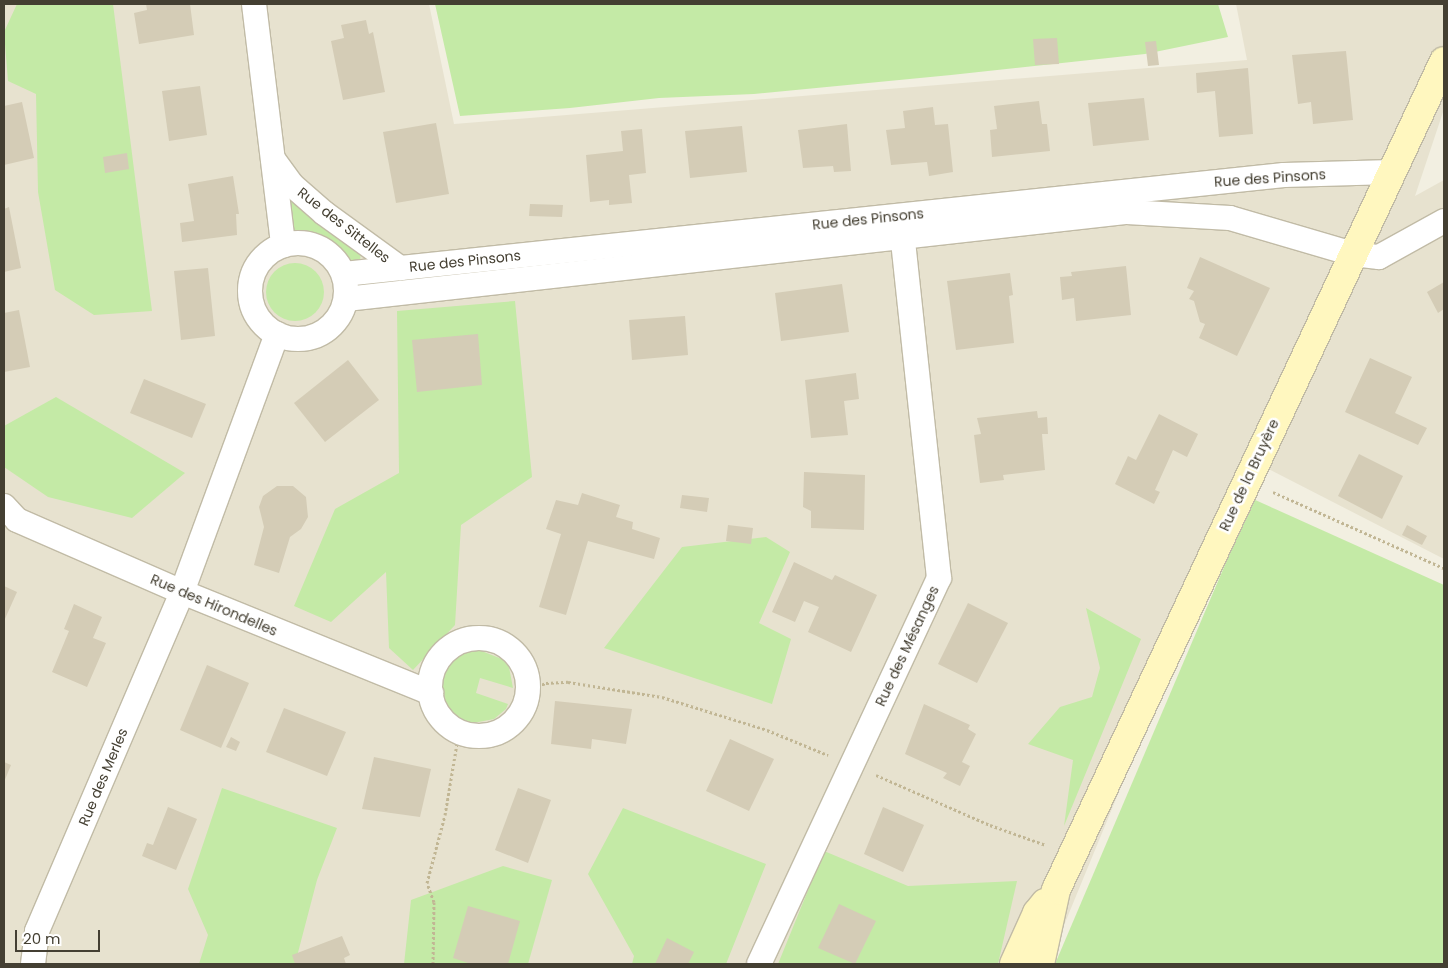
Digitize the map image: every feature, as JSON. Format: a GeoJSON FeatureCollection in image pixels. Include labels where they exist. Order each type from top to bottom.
{"type":"FeatureCollection","features":[{"type":"Feature","properties":{"kind":"street","name":"Rue des Sittelles"},"geometry":{"type":"LineString","coordinates":[[254,4],[283,245]]}},
{"type":"Feature","properties":{"kind":"street","name":"Rue de la Bruyère"},"geometry":{"type":"LineString","coordinates":[[1040,964],[1056,890],[1444,61]]}},
{"type":"Feature","properties":{"kind":"street","name":"Rue des Sittelles"},"geometry":{"type":"LineString","coordinates":[[272,158],[292,185],[324,213],[400,268]]}},
{"type":"Feature","properties":{"kind":"street","name":"Rue des Pinsons"},"geometry":{"type":"LineString","coordinates":[[346,299],[1284,175],[1392,172]]}},
{"type":"Feature","properties":{"kind":"street","name":"Rue des Pinsons"},"geometry":{"type":"LineString","coordinates":[[344,274],[901,226],[1127,212],[1230,218],[1353,254],[1379,257],[1444,221]]}},
{"type":"Feature","properties":{"kind":"street","name":"Rue des Mésanges"},"geometry":{"type":"LineString","coordinates":[[759,964],[939,578],[901,226]]}},
{"type":"Feature","properties":{"kind":"street"},"geometry":{"type":"LineString","coordinates":[[311,244],[322,249],[335,260],[344,274],[346,299],[340,316],[322,333],[293,339],[277,334],[260,319],[250,292],[255,269],[265,256],[283,245],[311,244]]}},
{"type":"Feature","properties":{"kind":"street"},"geometry":{"type":"LineString","coordinates":[[182,592],[277,334]]}},
{"type":"Feature","properties":{"kind":"street","name":"Rue des Hirondelles"},"geometry":{"type":"LineString","coordinates":[[4,506],[17,520],[182,592],[431,693]]}},
{"type":"Feature","properties":{"kind":"street","name":"Rue des Merles"},"geometry":{"type":"LineString","coordinates":[[33,964],[37,931],[182,592]]}},
{"type":"Feature","properties":{"kind":"street"},"geometry":{"type":"LineString","coordinates":[[486,638],[513,651],[528,677],[528,689],[525,706],[512,725],[488,736],[459,731],[446,723],[436,710],[431,693],[434,668],[440,657],[453,646],[469,639],[486,638]]}},
{"type":"Feature","properties":{"kind":"street","name":"Rue de la Bruyère"},"geometry":{"type":"LineString","coordinates":[[1014,964],[1037,913],[1056,890]]}},
{"type":"Feature","properties":{"kind":"path"},"geometry":{"type":"LineString","coordinates":[[1247,481],[1444,568]]}},
{"type":"Feature","properties":{"kind":"path"},"geometry":{"type":"LineString","coordinates":[[528,689],[546,682],[568,682],[662,697],[767,730],[851,764],[990,825],[1072,855]]}},
{"type":"Feature","properties":{"kind":"path"},"geometry":{"type":"LineString","coordinates":[[432,964],[434,902],[427,883],[445,815],[459,731]]}},
{"type":"Feature","properties":{"kind":"shaded area"},"geometry":{"type":"Polygon","coordinates":[[[4,4],[429,4],[454,124],[1247,60],[1236,4],[1444,4],[1444,109],[1415,196],[1444,180],[1444,559],[1255,462],[1048,964],[4,964],[4,4]]]}},
{"type":"Feature","properties":{"kind":"green space"},"geometry":{"type":"Polygon","coordinates":[[[17,4],[113,4],[152,311],[94,315],[55,290],[38,192],[36,94],[8,81],[4,32],[17,4]]]}},
{"type":"Feature","properties":{"kind":"green space"},"geometry":{"type":"Polygon","coordinates":[[[435,4],[1218,4],[1228,37],[1145,54],[951,75],[754,94],[659,98],[570,108],[460,116],[435,4]]]}},
{"type":"Feature","properties":{"kind":"green space"},"geometry":{"type":"Polygon","coordinates":[[[289,194],[361,250],[360,262],[354,264],[313,237],[300,235],[291,226],[289,194]]]}},
{"type":"Feature","properties":{"kind":"green space"},"geometry":{"type":"Polygon","coordinates":[[[295,263],[306,265],[319,276],[324,292],[322,303],[311,316],[295,321],[284,319],[271,308],[266,292],[268,281],[279,268],[295,263]]]}},
{"type":"Feature","properties":{"kind":"green space"},"geometry":{"type":"Polygon","coordinates":[[[515,301],[532,477],[461,525],[455,625],[413,670],[389,648],[386,572],[331,622],[294,606],[335,509],[399,473],[397,311],[515,301]]]}},
{"type":"Feature","properties":{"kind":"green space"},"geometry":{"type":"Polygon","coordinates":[[[56,397],[185,473],[132,518],[48,497],[4,467],[4,426],[56,397]]]}},
{"type":"Feature","properties":{"kind":"green space"},"geometry":{"type":"Polygon","coordinates":[[[1253,499],[1444,585],[1444,964],[1055,964],[1253,499]]]}},
{"type":"Feature","properties":{"kind":"green space"},"geometry":{"type":"Polygon","coordinates":[[[766,537],[790,552],[759,623],[791,639],[772,704],[604,648],[682,547],[766,537]]]}},
{"type":"Feature","properties":{"kind":"green space"},"geometry":{"type":"Polygon","coordinates":[[[1086,608],[1141,639],[1064,826],[1073,760],[1028,744],[1060,707],[1092,697],[1100,668],[1086,608]]]}},
{"type":"Feature","properties":{"kind":"green space"},"geometry":{"type":"Polygon","coordinates":[[[479,650],[502,659],[509,667],[513,688],[480,678],[476,693],[508,704],[506,709],[494,719],[468,724],[452,716],[441,703],[439,677],[454,656],[479,650]]]}},
{"type":"Feature","properties":{"kind":"green space"},"geometry":{"type":"Polygon","coordinates":[[[222,788],[337,828],[317,880],[295,964],[199,964],[208,935],[188,889],[222,788]]]}},
{"type":"Feature","properties":{"kind":"green space"},"geometry":{"type":"Polygon","coordinates":[[[623,808],[766,864],[726,964],[632,964],[634,956],[588,874],[623,808]]]}},
{"type":"Feature","properties":{"kind":"green space"},"geometry":{"type":"Polygon","coordinates":[[[824,851],[908,886],[1017,881],[998,964],[778,964],[824,851]]]}},
{"type":"Feature","properties":{"kind":"green space"},"geometry":{"type":"Polygon","coordinates":[[[503,866],[552,880],[528,964],[404,964],[411,900],[503,866]]]}},
{"type":"Feature","properties":{"kind":"building"},"geometry":{"type":"Polygon","coordinates":[[[146,4],[190,4],[194,35],[139,44],[134,13],[147,10],[146,4]]]}},
{"type":"Feature","properties":{"kind":"building"},"geometry":{"type":"Polygon","coordinates":[[[366,20],[369,34],[373,32],[385,92],[343,100],[331,41],[344,38],[341,25],[366,20]]]}},
{"type":"Feature","properties":{"kind":"building"},"geometry":{"type":"Polygon","coordinates":[[[1057,38],[1059,64],[1035,65],[1033,39],[1057,38]]]}},
{"type":"Feature","properties":{"kind":"building"},"geometry":{"type":"Polygon","coordinates":[[[1156,41],[1159,65],[1148,66],[1145,42],[1156,41]]]}},
{"type":"Feature","properties":{"kind":"building"},"geometry":{"type":"Polygon","coordinates":[[[1346,51],[1353,120],[1313,124],[1311,102],[1298,104],[1292,55],[1346,51]]]}},
{"type":"Feature","properties":{"kind":"building"},"geometry":{"type":"Polygon","coordinates":[[[1248,68],[1253,134],[1219,137],[1215,91],[1197,93],[1196,73],[1248,68]]]}},
{"type":"Feature","properties":{"kind":"building"},"geometry":{"type":"Polygon","coordinates":[[[200,86],[207,135],[169,141],[162,91],[200,86]]]}},
{"type":"Feature","properties":{"kind":"building"},"geometry":{"type":"Polygon","coordinates":[[[1144,98],[1149,140],[1093,146],[1088,103],[1144,98]]]}},
{"type":"Feature","properties":{"kind":"building"},"geometry":{"type":"Polygon","coordinates":[[[1039,101],[1042,124],[1047,124],[1050,151],[992,157],[990,130],[997,129],[994,106],[1039,101]]]}},
{"type":"Feature","properties":{"kind":"building"},"geometry":{"type":"Polygon","coordinates":[[[22,102],[34,158],[4,165],[4,106],[22,102]]]}},
{"type":"Feature","properties":{"kind":"building"},"geometry":{"type":"Polygon","coordinates":[[[933,107],[935,125],[948,124],[953,172],[929,176],[927,162],[891,165],[886,130],[905,128],[903,111],[933,107]]]}},
{"type":"Feature","properties":{"kind":"building"},"geometry":{"type":"Polygon","coordinates":[[[436,123],[449,194],[396,203],[383,132],[436,123]]]}},
{"type":"Feature","properties":{"kind":"building"},"geometry":{"type":"Polygon","coordinates":[[[847,124],[851,171],[834,172],[833,166],[803,168],[798,130],[847,124]]]}},
{"type":"Feature","properties":{"kind":"building"},"geometry":{"type":"Polygon","coordinates":[[[742,126],[747,172],[690,178],[685,131],[742,126]]]}},
{"type":"Feature","properties":{"kind":"building"},"geometry":{"type":"Polygon","coordinates":[[[642,129],[646,173],[629,175],[632,203],[609,205],[609,200],[590,202],[586,155],[623,151],[621,131],[642,129]]]}},
{"type":"Feature","properties":{"kind":"building"},"geometry":{"type":"Polygon","coordinates":[[[127,153],[129,169],[105,173],[103,157],[127,153]]]}},
{"type":"Feature","properties":{"kind":"building"},"geometry":{"type":"Polygon","coordinates":[[[233,176],[239,214],[236,214],[237,235],[182,242],[180,223],[194,221],[188,184],[233,176]]]}},
{"type":"Feature","properties":{"kind":"building"},"geometry":{"type":"Polygon","coordinates":[[[530,204],[563,205],[562,217],[529,216],[530,204]]]}},
{"type":"Feature","properties":{"kind":"building"},"geometry":{"type":"Polygon","coordinates":[[[9,207],[21,268],[4,272],[4,209],[9,207]]]}},
{"type":"Feature","properties":{"kind":"building"},"geometry":{"type":"Polygon","coordinates":[[[1200,257],[1270,288],[1237,356],[1199,338],[1205,324],[1200,322],[1194,301],[1189,299],[1194,291],[1187,288],[1200,257]]]}},
{"type":"Feature","properties":{"kind":"building"},"geometry":{"type":"Polygon","coordinates":[[[1126,266],[1131,315],[1076,321],[1074,298],[1062,300],[1060,277],[1072,276],[1071,272],[1126,266]]]}},
{"type":"Feature","properties":{"kind":"building"},"geometry":{"type":"Polygon","coordinates":[[[208,268],[215,336],[181,340],[174,271],[208,268]]]}},
{"type":"Feature","properties":{"kind":"building"},"geometry":{"type":"Polygon","coordinates":[[[1010,273],[1013,295],[1009,296],[1014,343],[956,350],[947,281],[1010,273]]]}},
{"type":"Feature","properties":{"kind":"building"},"geometry":{"type":"Polygon","coordinates":[[[1444,282],[1444,309],[1438,313],[1427,292],[1444,282]]]}},
{"type":"Feature","properties":{"kind":"building"},"geometry":{"type":"Polygon","coordinates":[[[842,284],[849,332],[781,341],[775,293],[842,284]]]}},
{"type":"Feature","properties":{"kind":"building"},"geometry":{"type":"Polygon","coordinates":[[[19,310],[30,367],[4,372],[4,313],[19,310]]]}},
{"type":"Feature","properties":{"kind":"building"},"geometry":{"type":"Polygon","coordinates":[[[685,316],[688,355],[632,360],[629,320],[685,316]]]}},
{"type":"Feature","properties":{"kind":"building"},"geometry":{"type":"Polygon","coordinates":[[[478,334],[482,385],[417,392],[412,340],[478,334]]]}},
{"type":"Feature","properties":{"kind":"building"},"geometry":{"type":"Polygon","coordinates":[[[1370,358],[1412,377],[1395,413],[1427,428],[1418,445],[1345,412],[1370,358]]]}},
{"type":"Feature","properties":{"kind":"building"},"geometry":{"type":"Polygon","coordinates":[[[348,360],[379,400],[325,442],[294,403],[348,360]]]}},
{"type":"Feature","properties":{"kind":"building"},"geometry":{"type":"Polygon","coordinates":[[[856,373],[859,399],[844,401],[848,435],[811,438],[805,380],[856,373]]]}},
{"type":"Feature","properties":{"kind":"building"},"geometry":{"type":"Polygon","coordinates":[[[144,379],[206,404],[192,438],[130,413],[144,379]]]}},
{"type":"Feature","properties":{"kind":"building"},"geometry":{"type":"Polygon","coordinates":[[[1037,411],[1038,418],[1047,417],[1048,434],[1042,434],[1045,470],[1003,475],[1004,480],[980,483],[974,435],[981,434],[977,418],[1037,411]]]}},
{"type":"Feature","properties":{"kind":"building"},"geometry":{"type":"Polygon","coordinates":[[[1159,414],[1198,434],[1187,457],[1173,450],[1155,490],[1160,492],[1154,504],[1115,484],[1128,456],[1136,460],[1159,414]]]}},
{"type":"Feature","properties":{"kind":"building"},"geometry":{"type":"Polygon","coordinates":[[[1359,454],[1403,476],[1382,519],[1338,496],[1359,454]]]}},
{"type":"Feature","properties":{"kind":"building"},"geometry":{"type":"Polygon","coordinates":[[[804,472],[865,475],[864,530],[811,528],[811,511],[803,507],[804,472]]]}},
{"type":"Feature","properties":{"kind":"building"},"geometry":{"type":"Polygon","coordinates":[[[277,486],[293,486],[306,497],[308,517],[301,529],[290,537],[279,573],[254,565],[264,527],[259,507],[263,496],[277,486]]]}},
{"type":"Feature","properties":{"kind":"building"},"geometry":{"type":"Polygon","coordinates":[[[582,493],[620,505],[616,517],[633,522],[632,529],[660,538],[654,559],[588,541],[566,615],[539,607],[561,534],[546,529],[556,500],[578,505],[582,493]]]}},
{"type":"Feature","properties":{"kind":"building"},"geometry":{"type":"Polygon","coordinates":[[[682,495],[709,498],[707,512],[680,508],[682,495]]]}},
{"type":"Feature","properties":{"kind":"building"},"geometry":{"type":"Polygon","coordinates":[[[728,525],[753,528],[751,544],[726,541],[728,525]]]}},
{"type":"Feature","properties":{"kind":"building"},"geometry":{"type":"Polygon","coordinates":[[[1407,525],[1427,536],[1422,545],[1402,535],[1407,525]]]}},
{"type":"Feature","properties":{"kind":"building"},"geometry":{"type":"Polygon","coordinates":[[[794,562],[832,580],[835,575],[877,595],[851,652],[808,632],[819,607],[804,601],[795,622],[772,612],[794,562]]]}},
{"type":"Feature","properties":{"kind":"building"},"geometry":{"type":"Polygon","coordinates":[[[4,586],[17,592],[4,621],[4,586]]]}},
{"type":"Feature","properties":{"kind":"building"},"geometry":{"type":"Polygon","coordinates":[[[968,603],[1008,623],[977,683],[938,664],[968,603]]]}},
{"type":"Feature","properties":{"kind":"building"},"geometry":{"type":"Polygon","coordinates":[[[74,604],[102,617],[93,638],[106,643],[87,687],[52,672],[69,631],[64,629],[74,604]]]}},
{"type":"Feature","properties":{"kind":"building"},"geometry":{"type":"Polygon","coordinates":[[[207,665],[249,683],[221,748],[180,730],[207,665]]]}},
{"type":"Feature","properties":{"kind":"building"},"geometry":{"type":"Polygon","coordinates":[[[555,701],[632,709],[626,744],[592,739],[591,749],[551,744],[555,701]]]}},
{"type":"Feature","properties":{"kind":"building"},"geometry":{"type":"Polygon","coordinates":[[[924,704],[970,725],[968,729],[976,734],[962,762],[970,766],[960,786],[943,778],[947,773],[905,754],[924,704]]]}},
{"type":"Feature","properties":{"kind":"building"},"geometry":{"type":"Polygon","coordinates":[[[284,708],[346,732],[327,776],[266,752],[284,708]]]}},
{"type":"Feature","properties":{"kind":"building"},"geometry":{"type":"Polygon","coordinates":[[[231,737],[240,742],[236,751],[226,747],[231,737]]]}},
{"type":"Feature","properties":{"kind":"building"},"geometry":{"type":"Polygon","coordinates":[[[730,739],[774,759],[749,811],[706,791],[730,739]]]}},
{"type":"Feature","properties":{"kind":"building"},"geometry":{"type":"Polygon","coordinates":[[[374,757],[431,769],[420,817],[362,809],[374,757]]]}},
{"type":"Feature","properties":{"kind":"building"},"geometry":{"type":"Polygon","coordinates":[[[4,762],[11,765],[4,782],[4,762]]]}},
{"type":"Feature","properties":{"kind":"building"},"geometry":{"type":"Polygon","coordinates":[[[518,788],[551,800],[528,863],[495,850],[518,788]]]}},
{"type":"Feature","properties":{"kind":"building"},"geometry":{"type":"Polygon","coordinates":[[[168,807],[197,819],[176,870],[142,856],[147,843],[153,845],[168,807]]]}},
{"type":"Feature","properties":{"kind":"building"},"geometry":{"type":"Polygon","coordinates":[[[883,807],[924,825],[903,872],[864,854],[883,807]]]}},
{"type":"Feature","properties":{"kind":"building"},"geometry":{"type":"Polygon","coordinates":[[[839,904],[876,921],[855,964],[818,948],[839,904]]]}},
{"type":"Feature","properties":{"kind":"building"},"geometry":{"type":"Polygon","coordinates":[[[468,906],[520,921],[508,964],[471,964],[453,958],[468,906]]]}},
{"type":"Feature","properties":{"kind":"building"},"geometry":{"type":"Polygon","coordinates":[[[342,936],[350,955],[344,958],[346,964],[295,964],[292,955],[342,936]]]}},
{"type":"Feature","properties":{"kind":"building"},"geometry":{"type":"Polygon","coordinates":[[[667,938],[694,952],[688,964],[655,964],[667,938]]]}}]}
